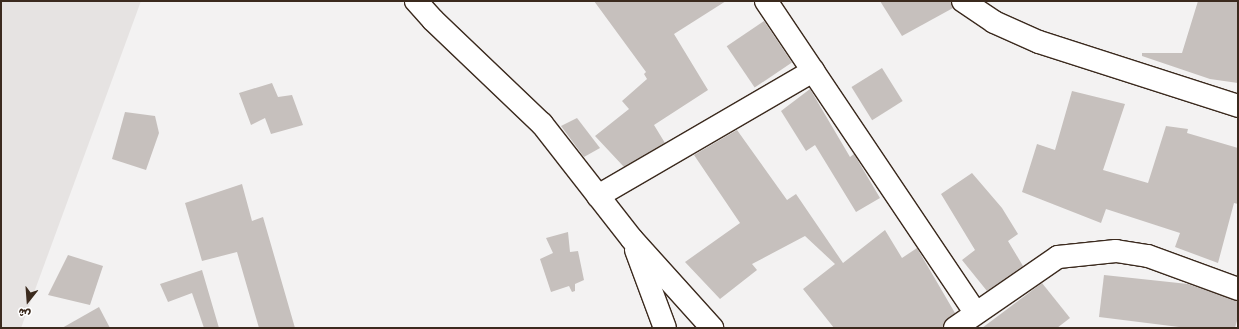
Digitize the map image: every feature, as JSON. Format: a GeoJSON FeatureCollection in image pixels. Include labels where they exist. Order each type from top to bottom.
{"type":"FeatureCollection","features":[{"type":"Feature","properties":{"kind":"street"},"geometry":{"type":"LineString","coordinates":[[416,1],[433,20],[542,124],[632,239],[712,328]]}},
{"type":"Feature","properties":{"kind":"street"},"geometry":{"type":"LineString","coordinates":[[766,1],[975,312]]}},
{"type":"Feature","properties":{"kind":"street"},"geometry":{"type":"LineString","coordinates":[[963,1],[994,22],[1039,42],[1238,106]]}},
{"type":"Feature","properties":{"kind":"street"},"geometry":{"type":"LineString","coordinates":[[598,196],[813,71]]}},
{"type":"Feature","properties":{"kind":"street"},"geometry":{"type":"LineString","coordinates":[[632,239],[665,328]]}},
{"type":"Feature","properties":{"kind":"street"},"geometry":{"type":"LineString","coordinates":[[955,328],[975,312],[1058,257],[1116,251],[1148,256],[1238,289]]}},
{"type":"Feature","properties":{"kind":"shaded area"},"geometry":{"type":"Polygon","coordinates":[[[1,1],[141,1],[21,328],[1,328],[1,1]]]}},
{"type":"Feature","properties":{"kind":"building"},"geometry":{"type":"Polygon","coordinates":[[[594,1],[726,1],[674,34],[708,90],[654,125],[665,143],[624,167],[595,136],[629,109],[622,101],[647,79],[644,74],[646,72],[594,1]]]}},
{"type":"Feature","properties":{"kind":"building"},"geometry":{"type":"Polygon","coordinates":[[[880,1],[951,1],[953,8],[902,36],[880,1]]]}},
{"type":"Feature","properties":{"kind":"building"},"geometry":{"type":"Polygon","coordinates":[[[1198,1],[1238,1],[1238,83],[1210,79],[1142,56],[1142,53],[1182,53],[1198,1]]]}},
{"type":"Feature","properties":{"kind":"building"},"geometry":{"type":"Polygon","coordinates":[[[764,21],[792,62],[755,88],[727,46],[764,21]]]}},
{"type":"Feature","properties":{"kind":"building"},"geometry":{"type":"Polygon","coordinates":[[[882,68],[903,101],[872,120],[851,87],[882,68]]]}},
{"type":"Feature","properties":{"kind":"building"},"geometry":{"type":"Polygon","coordinates":[[[272,83],[278,97],[292,95],[303,125],[271,134],[265,118],[251,125],[239,93],[272,83]]]}},
{"type":"Feature","properties":{"kind":"building"},"geometry":{"type":"Polygon","coordinates":[[[810,89],[850,157],[854,154],[880,198],[856,212],[815,145],[806,151],[781,111],[810,89]]]}},
{"type":"Feature","properties":{"kind":"building"},"geometry":{"type":"Polygon","coordinates":[[[1072,91],[1125,104],[1103,170],[1148,183],[1166,126],[1188,129],[1187,133],[1238,148],[1238,204],[1234,203],[1218,263],[1175,247],[1180,233],[1106,209],[1101,223],[1022,192],[1037,144],[1055,150],[1072,91]]]}},
{"type":"Feature","properties":{"kind":"building"},"geometry":{"type":"Polygon","coordinates":[[[125,112],[155,116],[159,133],[146,170],[112,159],[125,112]]]}},
{"type":"Feature","properties":{"kind":"building"},"geometry":{"type":"Polygon","coordinates":[[[577,118],[600,148],[584,157],[561,126],[577,118]]]}},
{"type":"Feature","properties":{"kind":"building"},"geometry":{"type":"Polygon","coordinates":[[[737,130],[787,200],[796,194],[843,263],[885,230],[902,258],[917,248],[955,313],[944,322],[943,328],[834,328],[803,289],[835,264],[805,236],[752,264],[757,270],[720,299],[685,262],[740,223],[694,155],[737,130]]]}},
{"type":"Feature","properties":{"kind":"building"},"geometry":{"type":"Polygon","coordinates":[[[972,173],[1002,208],[1018,234],[1008,241],[1023,266],[987,291],[962,260],[975,250],[941,194],[972,173]]]}},
{"type":"Feature","properties":{"kind":"building"},"geometry":{"type":"Polygon","coordinates":[[[242,184],[252,221],[263,217],[295,328],[259,328],[237,252],[202,261],[185,203],[242,184]]]}},
{"type":"Feature","properties":{"kind":"building"},"geometry":{"type":"Polygon","coordinates":[[[568,232],[570,252],[578,251],[584,280],[575,284],[575,291],[572,292],[569,286],[551,292],[540,259],[553,253],[546,238],[568,232]]]}},
{"type":"Feature","properties":{"kind":"building"},"geometry":{"type":"Polygon","coordinates":[[[68,255],[103,266],[90,305],[48,295],[68,255]]]}},
{"type":"Feature","properties":{"kind":"building"},"geometry":{"type":"Polygon","coordinates":[[[202,270],[219,328],[204,328],[192,293],[168,302],[160,284],[202,270]]]}},
{"type":"Feature","properties":{"kind":"building"},"geometry":{"type":"Polygon","coordinates":[[[1104,275],[1188,284],[1238,301],[1238,317],[1235,328],[1187,328],[1099,317],[1104,275]]]}},
{"type":"Feature","properties":{"kind":"building"},"geometry":{"type":"Polygon","coordinates":[[[1042,283],[1070,318],[1057,328],[982,328],[1042,283]]]}},
{"type":"Feature","properties":{"kind":"building"},"geometry":{"type":"Polygon","coordinates":[[[99,307],[110,328],[62,328],[99,307]]]}}]}
